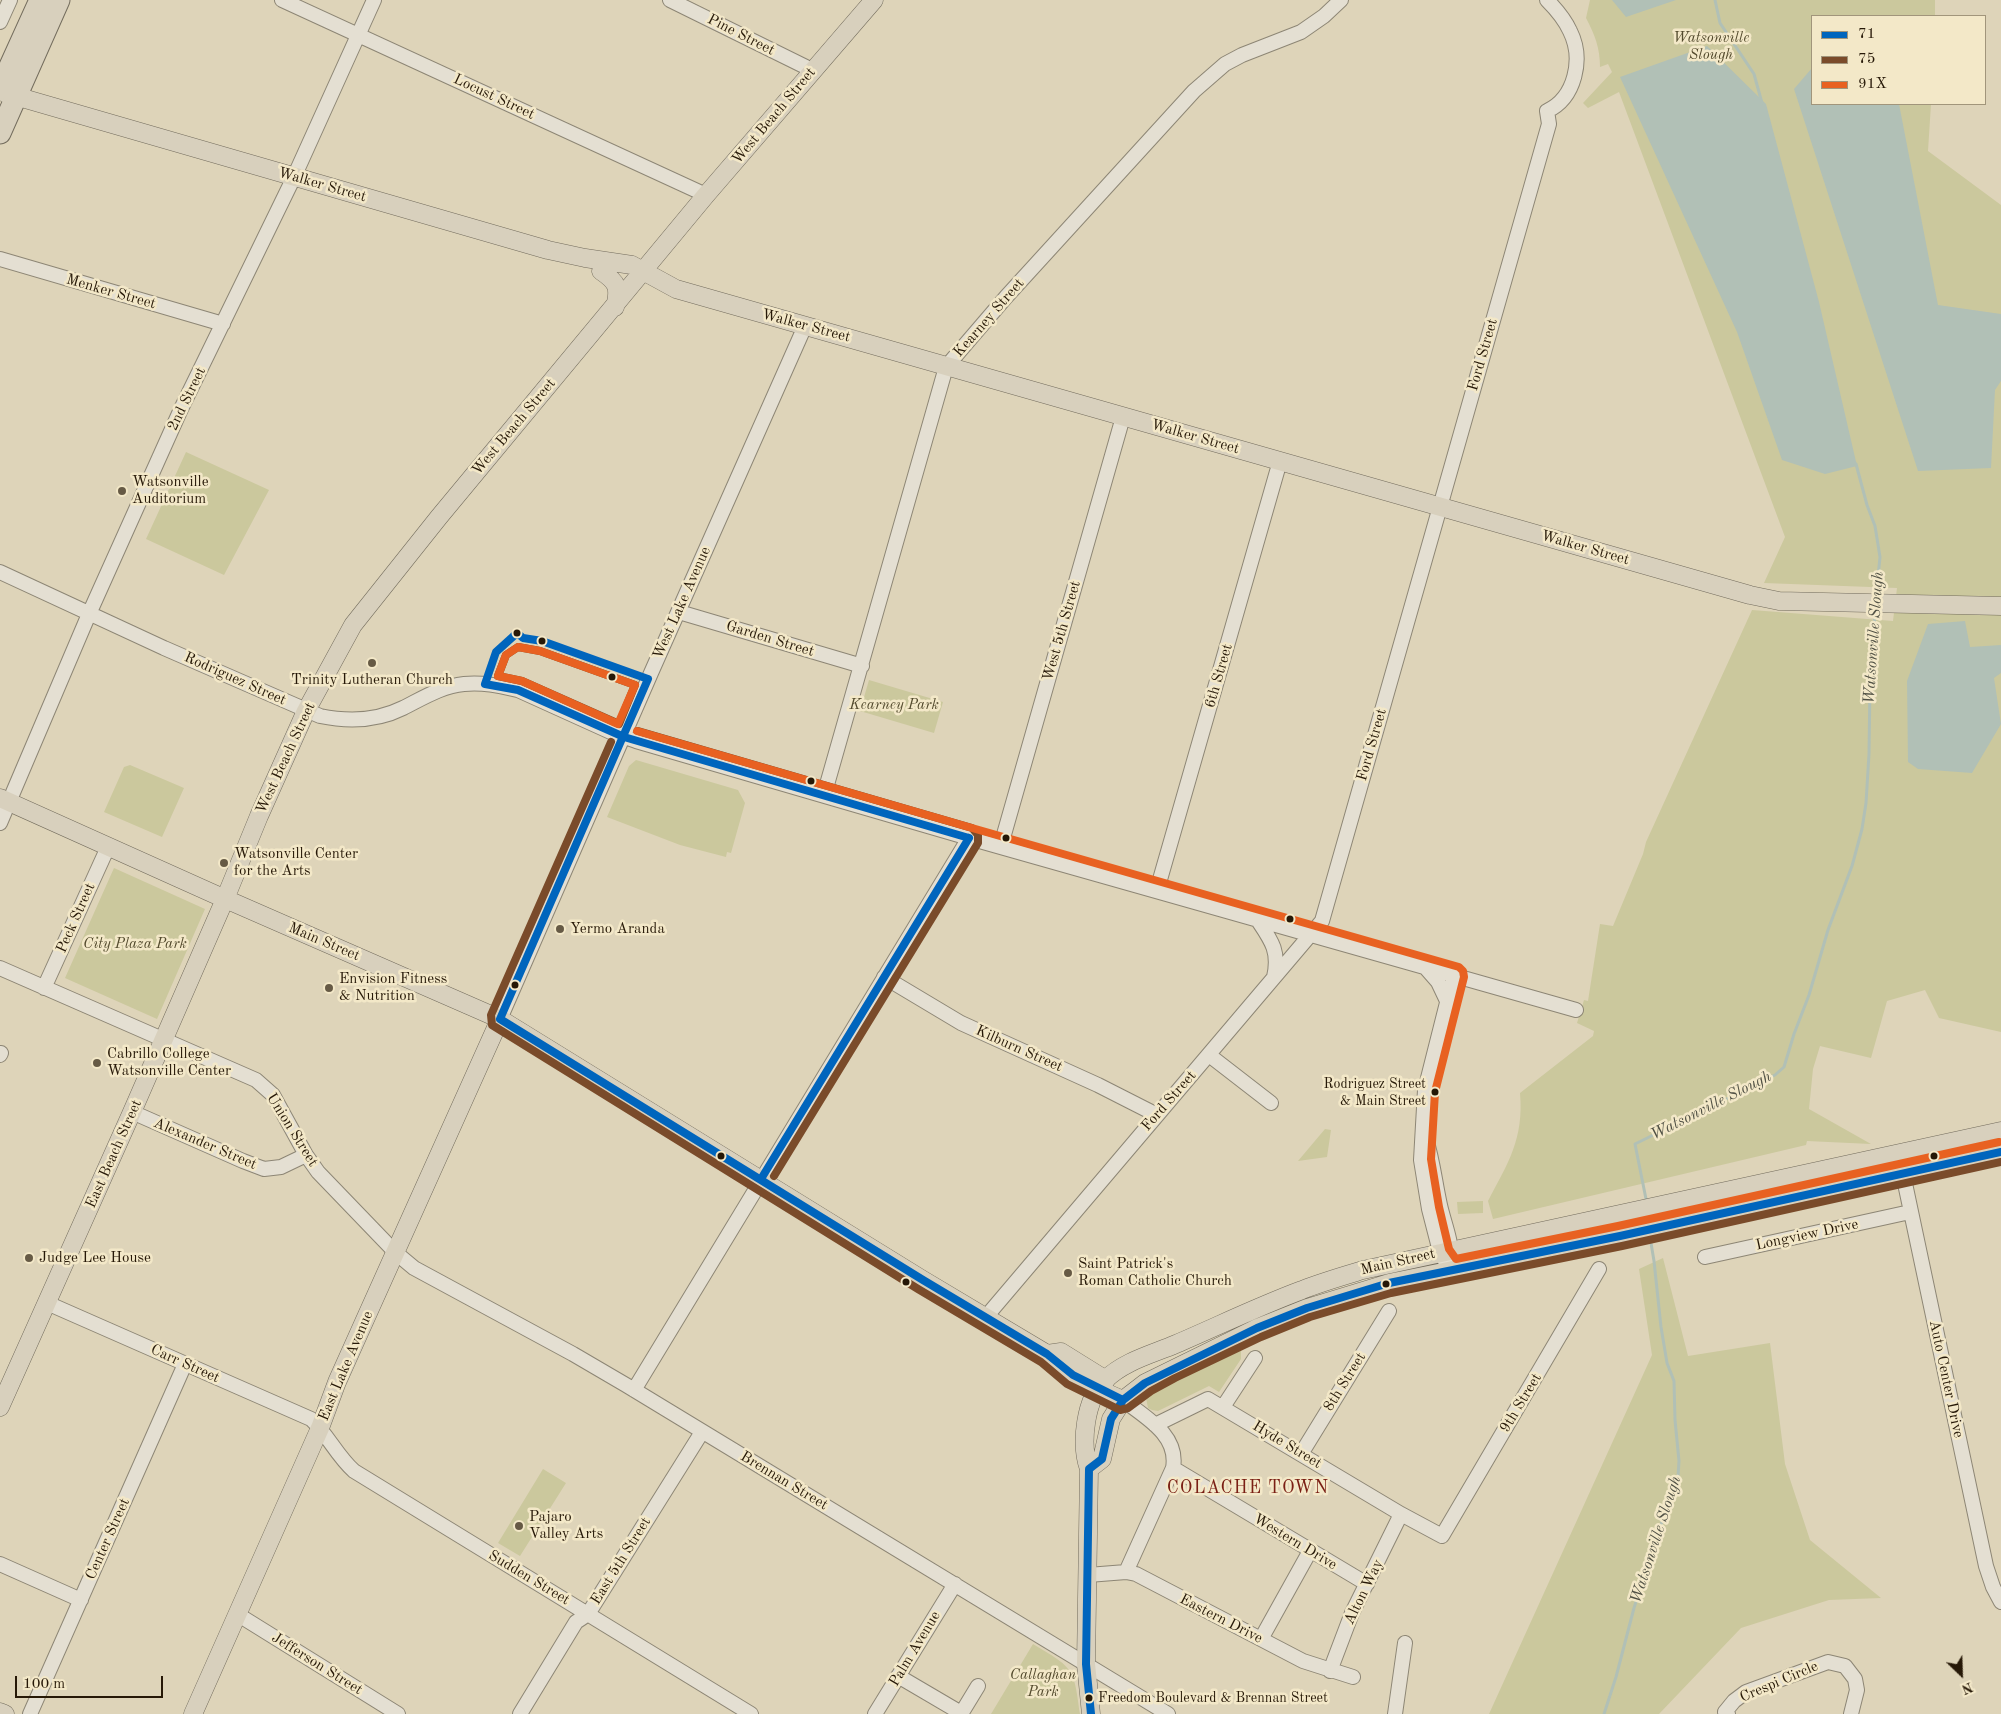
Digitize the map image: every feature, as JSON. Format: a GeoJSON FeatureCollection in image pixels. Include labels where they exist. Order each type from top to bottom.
{"type":"FeatureCollection","features":[{"type":"Feature","properties":{"kind":"highway"},"geometry":{"type":"LineString","coordinates":[[0,133],[6,97],[40,0]]}},
{"type":"Feature","properties":{"kind":"highway"},"geometry":{"type":"LineString","coordinates":[[6,97],[59,0]]}},
{"type":"Feature","properties":{"kind":"main road","name":"West Beach Street"},"geometry":{"type":"LineString","coordinates":[[225,899],[259,816],[306,711],[346,636],[362,612],[706,194],[874,0]]}},
{"type":"Feature","properties":{"kind":"main road","name":"Walker Street"},"geometry":{"type":"LineString","coordinates":[[6,97],[601,271],[625,274],[645,270]]}},
{"type":"Feature","properties":{"kind":"main road","name":"Walker Street"},"geometry":{"type":"LineString","coordinates":[[292,180],[548,250],[584,258],[632,265],[645,270],[676,289],[1750,595],[1778,601],[2001,606]]}},
{"type":"Feature","properties":{"kind":"main road"},"geometry":{"type":"LineString","coordinates":[[601,271],[616,285],[619,292],[615,306]]}},
{"type":"Feature","properties":{"kind":"main road","name":"Main Street"},"geometry":{"type":"LineString","coordinates":[[4,800],[500,1019],[985,1318],[1047,1354],[1055,1363],[1102,1384]]}},
{"type":"Feature","properties":{"kind":"main road","name":"East Beach Street"},"geometry":{"type":"LineString","coordinates":[[0,1405],[132,1112],[225,899]]}},
{"type":"Feature","properties":{"kind":"main road","name":"East Lake Avenue"},"geometry":{"type":"LineString","coordinates":[[194,1714],[320,1428],[337,1382],[500,1019]]}},
{"type":"Feature","properties":{"kind":"main road","name":"Main Street"},"geometry":{"type":"LineString","coordinates":[[1102,1384],[1133,1362],[1302,1289],[1363,1270],[2001,1131]]}},
{"type":"Feature","properties":{"kind":"main road","name":"Main Street"},"geometry":{"type":"LineString","coordinates":[[1047,1354],[1061,1352],[1082,1365],[1123,1400],[1145,1383],[1170,1370],[1282,1318],[1389,1283],[1620,1236],[1767,1202],[2001,1152]]}},
{"type":"Feature","properties":{"kind":"main road","name":"Auto Center Drive"},"geometry":{"type":"LineString","coordinates":[[1899,1154],[1903,1174]]}},
{"type":"Feature","properties":{"kind":"main road"},"geometry":{"type":"LineString","coordinates":[[1082,1365],[1133,1362]]}},
{"type":"Feature","properties":{"kind":"main road"},"geometry":{"type":"LineString","coordinates":[[1091,1714],[1086,1664],[1089,1470],[1085,1459],[1087,1412],[1102,1384]]}},
{"type":"Feature","properties":{"kind":"main road"},"geometry":{"type":"LineString","coordinates":[[1089,1470],[1102,1458],[1111,1419],[1123,1400]]}},
{"type":"Feature","properties":{"kind":"main road"},"geometry":{"type":"LineString","coordinates":[[0,1712],[5,1714]]}},
{"type":"Feature","properties":{"kind":"street"},"geometry":{"type":"LineString","coordinates":[[0,22],[10,0]]}},
{"type":"Feature","properties":{"kind":"street","name":"Locust Street"},"geometry":{"type":"LineString","coordinates":[[282,0],[706,194]]}},
{"type":"Feature","properties":{"kind":"street","name":"2nd Street"},"geometry":{"type":"LineString","coordinates":[[0,823],[4,800],[181,409],[292,180],[374,0]]}},
{"type":"Feature","properties":{"kind":"street","name":"Pine Street"},"geometry":{"type":"LineString","coordinates":[[670,0],[691,4],[812,70]]}},
{"type":"Feature","properties":{"kind":"street","name":"Kearney Street"},"geometry":{"type":"LineString","coordinates":[[824,795],[946,367],[1006,297],[1194,91],[1225,64],[1242,55],[1301,32],[1324,16],[1340,0]]}},
{"type":"Feature","properties":{"kind":"street","name":"Ford Street"},"geometry":{"type":"LineString","coordinates":[[985,1318],[1322,920],[1548,124],[1546,111],[1560,103],[1567,94],[1574,77],[1576,57],[1573,38],[1564,21],[1547,0]]}},
{"type":"Feature","properties":{"kind":"street","name":"Menker Street"},"geometry":{"type":"LineString","coordinates":[[0,260],[223,324]]}},
{"type":"Feature","properties":{"kind":"street","name":"West Lake Avenue"},"geometry":{"type":"LineString","coordinates":[[500,1019],[805,326]]}},
{"type":"Feature","properties":{"kind":"street","name":"West 5th Street"},"geometry":{"type":"LineString","coordinates":[[1000,846],[1124,417]]}},
{"type":"Feature","properties":{"kind":"street","name":"6th Street"},"geometry":{"type":"LineString","coordinates":[[1158,890],[1280,461]]}},
{"type":"Feature","properties":{"kind":"street","name":"Rodriguez Street"},"geometry":{"type":"LineString","coordinates":[[0,572],[306,711],[335,719],[372,718],[387,715],[426,695],[464,684],[485,684],[518,690],[624,737],[969,838],[1257,918],[1576,1010]]}},
{"type":"Feature","properties":{"kind":"street","name":"Garden Street"},"geometry":{"type":"LineString","coordinates":[[679,612],[862,666]]}},
{"type":"Feature","properties":{"kind":"street"},"geometry":{"type":"LineString","coordinates":[[634,1390],[969,838]]}},
{"type":"Feature","properties":{"kind":"street","name":"Peck Street"},"geometry":{"type":"LineString","coordinates":[[44,988],[108,847]]}},
{"type":"Feature","properties":{"kind":"street"},"geometry":{"type":"LineString","coordinates":[[1257,918],[1274,948],[1277,961],[1274,979]]}},
{"type":"Feature","properties":{"kind":"street"},"geometry":{"type":"LineString","coordinates":[[1422,965],[1438,982],[1448,1002]]}},
{"type":"Feature","properties":{"kind":"street","name":"Union Street"},"geometry":{"type":"LineString","coordinates":[[0,968],[256,1080],[273,1094],[306,1155],[318,1172],[396,1253]]}},
{"type":"Feature","properties":{"kind":"street"},"geometry":{"type":"LineString","coordinates":[[1450,1270],[1424,1181],[1421,1160],[1425,1090],[1454,974]]}},
{"type":"Feature","properties":{"kind":"street","name":"Kilburn Street"},"geometry":{"type":"LineString","coordinates":[[884,977],[961,1022],[1098,1085],[1156,1115]]}},
{"type":"Feature","properties":{"kind":"street"},"geometry":{"type":"LineString","coordinates":[[1208,1055],[1271,1103]]}},
{"type":"Feature","properties":{"kind":"street","name":"Alexander Street"},"geometry":{"type":"LineString","coordinates":[[132,1112],[243,1161],[264,1168],[281,1167],[306,1155]]}},
{"type":"Feature","properties":{"kind":"street","name":"Auto Center Drive"},"geometry":{"type":"LineString","coordinates":[[1903,1174],[1986,1566],[1993,1587],[2001,1602]]}},
{"type":"Feature","properties":{"kind":"street","name":"Longview Drive"},"geometry":{"type":"LineString","coordinates":[[1704,1257],[1910,1212]]}},
{"type":"Feature","properties":{"kind":"street","name":"Brennan Street"},"geometry":{"type":"LineString","coordinates":[[396,1253],[414,1268],[573,1354],[634,1390],[1168,1714]]}},
{"type":"Feature","properties":{"kind":"street","name":"9th Street"},"geometry":{"type":"LineString","coordinates":[[1442,1536],[1599,1269]]}},
{"type":"Feature","properties":{"kind":"street","name":"Carr Street"},"geometry":{"type":"LineString","coordinates":[[47,1303],[311,1419],[320,1428]]}},
{"type":"Feature","properties":{"kind":"street","name":"8th Street"},"geometry":{"type":"LineString","coordinates":[[1301,1454],[1389,1310]]}},
{"type":"Feature","properties":{"kind":"street"},"geometry":{"type":"LineString","coordinates":[[1223,1407],[1255,1358]]}},
{"type":"Feature","properties":{"kind":"street","name":"Center Street"},"geometry":{"type":"LineString","coordinates":[[30,1714],[185,1364]]}},
{"type":"Feature","properties":{"kind":"street","name":"Hyde Street"},"geometry":{"type":"LineString","coordinates":[[1155,1425],[1208,1399],[1401,1514],[1442,1536]]}},
{"type":"Feature","properties":{"kind":"street"},"geometry":{"type":"LineString","coordinates":[[1123,1400],[1164,1433],[1172,1446],[1175,1460],[1126,1572]]}},
{"type":"Feature","properties":{"kind":"street","name":"Sudden Street"},"geometry":{"type":"LineString","coordinates":[[320,1428],[343,1460],[354,1471],[751,1714]]}},
{"type":"Feature","properties":{"kind":"street","name":"East 5th Street"},"geometry":{"type":"LineString","coordinates":[[520,1714],[576,1622],[588,1614],[702,1432]]}},
{"type":"Feature","properties":{"kind":"street","name":"Western Drive"},"geometry":{"type":"LineString","coordinates":[[1173,1468],[1367,1584]]}},
{"type":"Feature","properties":{"kind":"street","name":"Alton Way"},"geometry":{"type":"LineString","coordinates":[[1330,1671],[1352,1613],[1401,1514]]}},
{"type":"Feature","properties":{"kind":"street"},"geometry":{"type":"LineString","coordinates":[[1261,1639],[1310,1551]]}},
{"type":"Feature","properties":{"kind":"street"},"geometry":{"type":"LineString","coordinates":[[0,1564],[81,1600]]}},
{"type":"Feature","properties":{"kind":"street","name":"Eastern Drive"},"geometry":{"type":"LineString","coordinates":[[1088,1575],[1126,1572],[1136,1574],[1303,1661],[1353,1677]]}},
{"type":"Feature","properties":{"kind":"street","name":"Palm Avenue"},"geometry":{"type":"LineString","coordinates":[[875,1714],[955,1584]]}},
{"type":"Feature","properties":{"kind":"street","name":"Jefferson Street"},"geometry":{"type":"LineString","coordinates":[[237,1614],[398,1714]]}},
{"type":"Feature","properties":{"kind":"street"},"geometry":{"type":"LineString","coordinates":[[1395,1714],[1405,1643]]}},
{"type":"Feature","properties":{"kind":"street","name":"Crespi Circle"},"geometry":{"type":"LineString","coordinates":[[1725,1713],[1734,1701],[1746,1692],[1828,1662],[1845,1666],[1855,1679],[1857,1690],[1851,1714]]}},
{"type":"Feature","properties":{"kind":"street"},"geometry":{"type":"LineString","coordinates":[[898,1676],[961,1714],[978,1686]]}},
{"type":"Feature","properties":{"kind":"green space"},"geometry":{"type":"Polygon","coordinates":[[[1590,0],[1935,0],[1935,15],[1811,15],[1811,105],[1931,105],[1928,151],[2001,205],[2001,1032],[1939,1018],[1925,990],[1887,1001],[1871,1058],[1820,1046],[1813,1069],[1809,1109],[1871,1144],[1807,1141],[1806,1145],[1493,1219],[1488,1201],[1508,1162],[1517,1137],[1520,1124],[1520,1093],[1593,1036],[1594,1031],[1577,1023],[1584,1000],[1588,1001],[1600,924],[1613,926],[1643,854],[1646,842],[1752,610],[1893,621],[1897,588],[1764,583],[1785,537],[1619,92],[1588,108],[1583,103],[1612,72],[1608,64],[1600,67],[1596,42],[1586,18],[1590,0]]]}},
{"type":"Feature","properties":{"kind":"green space"},"geometry":{"type":"Polygon","coordinates":[[[186,452],[269,490],[224,575],[146,539],[186,452]]]}},
{"type":"Feature","properties":{"kind":"green space","name":"Kearney Park"},"geometry":{"type":"Polygon","coordinates":[[[869,680],[943,702],[934,733],[860,711],[869,680]]]}},
{"type":"Feature","properties":{"kind":"green space"},"geometry":{"type":"Polygon","coordinates":[[[636,760],[738,790],[745,803],[731,853],[727,852],[726,857],[680,845],[607,817],[629,766],[636,760]]]}},
{"type":"Feature","properties":{"kind":"green space"},"geometry":{"type":"Polygon","coordinates":[[[130,765],[184,788],[162,837],[104,812],[124,767],[130,765]]]}},
{"type":"Feature","properties":{"kind":"green space","name":"City Plaza Park"},"geometry":{"type":"Polygon","coordinates":[[[114,868],[205,909],[157,1019],[65,978],[114,868]]]}},
{"type":"Feature","properties":{"kind":"green space"},"geometry":{"type":"Polygon","coordinates":[[[1325,1129],[1331,1130],[1327,1157],[1298,1161],[1325,1129]]]}},
{"type":"Feature","properties":{"kind":"green space"},"geometry":{"type":"Polygon","coordinates":[[[1483,1201],[1483,1213],[1458,1214],[1457,1202],[1483,1201]]]}},
{"type":"Feature","properties":{"kind":"green space"},"geometry":{"type":"Polygon","coordinates":[[[1663,1258],[1688,1356],[1770,1343],[1785,1464],[1810,1540],[1881,1598],[1829,1600],[1741,1628],[1659,1714],[1489,1714],[1652,1355],[1639,1269],[1663,1258]]]}},
{"type":"Feature","properties":{"kind":"green space"},"geometry":{"type":"Polygon","coordinates":[[[1241,1349],[1241,1359],[1219,1392],[1209,1386],[1158,1411],[1148,1408],[1146,1398],[1150,1394],[1241,1349]]]}},
{"type":"Feature","properties":{"kind":"green space"},"geometry":{"type":"Polygon","coordinates":[[[543,1469],[566,1483],[520,1556],[498,1543],[543,1469]]]}},
{"type":"Feature","properties":{"kind":"green space","name":"Callaghan Park"},"geometry":{"type":"Polygon","coordinates":[[[1033,1644],[1056,1658],[1069,1670],[1076,1687],[1080,1714],[991,1714],[1033,1644]]]}},
{"type":"Feature","properties":{"kind":"shaded area"},"geometry":{"type":"Polygon","coordinates":[[[1612,0],[1676,0],[1626,17],[1612,0]]]}},
{"type":"Feature","properties":{"kind":"shaded area"},"geometry":{"type":"Polygon","coordinates":[[[1707,46],[1766,104],[1819,302],[1857,466],[1825,474],[1782,460],[1737,332],[1620,77],[1707,46]]]}},
{"type":"Feature","properties":{"kind":"shaded area"},"geometry":{"type":"Polygon","coordinates":[[[1811,69],[1811,105],[1899,105],[1938,305],[2001,314],[2001,381],[1995,390],[1991,468],[1918,471],[1794,89],[1811,69]]]}},
{"type":"Feature","properties":{"kind":"shaded area"},"geometry":{"type":"Polygon","coordinates":[[[1965,621],[1970,647],[2001,645],[2001,673],[1994,678],[2001,724],[1972,773],[1918,769],[1908,762],[1907,681],[1928,624],[1965,621]]]}},
{"type":"Feature","properties":{"kind":"waterway","name":"Watsonville Slough"},"geometry":{"type":"LineString","coordinates":[[1715,0],[1720,23],[1754,74],[1762,103]]}},
{"type":"Feature","properties":{"kind":"waterway","name":"Watsonville Slough"},"geometry":{"type":"LineString","coordinates":[[1856,464],[1875,526],[1880,557],[1876,597]]}},
{"type":"Feature","properties":{"kind":"waterway","name":"Watsonville Slough"},"geometry":{"type":"LineString","coordinates":[[1646,1199],[1635,1144],[1775,1075],[1784,1067],[1809,995],[1828,930],[1852,866],[1862,829],[1866,803],[1869,754],[1870,683],[1873,662],[1875,608]]}},
{"type":"Feature","properties":{"kind":"waterway","name":"Watsonville Slough"},"geometry":{"type":"LineString","coordinates":[[1604,1714],[1634,1608],[1678,1477],[1679,1461],[1674,1381],[1667,1363],[1651,1243]]}},
{"type":"Feature","properties":{"kind":"transit line","name":"71"},"geometry":{"type":"LineString","coordinates":[[485,684],[496,652],[517,633],[523,638],[542,641],[648,679]]}},
{"type":"Feature","properties":{"kind":"transit line","name":"75"},"geometry":{"type":"LineString","coordinates":[[518,647],[540,651],[635,685],[619,724],[522,681],[498,676],[506,655],[518,647]]}},
{"type":"Feature","properties":{"kind":"transit line","name":"91X"},"geometry":{"type":"LineString","coordinates":[[518,647],[540,651],[635,685],[618,724],[522,681],[498,676],[506,655],[518,647]]}},
{"type":"Feature","properties":{"kind":"transit line","name":"71"},"geometry":{"type":"LineString","coordinates":[[500,1019],[648,679]]}},
{"type":"Feature","properties":{"kind":"transit line","name":"71"},"geometry":{"type":"LineString","coordinates":[[485,684],[518,690],[624,737],[969,838]]}},
{"type":"Feature","properties":{"kind":"transit line","name":"91X"},"geometry":{"type":"LineString","coordinates":[[637,731],[1459,967],[1463,971],[1464,977],[1435,1092],[1431,1159],[1439,1207],[1449,1249],[1456,1259],[1618,1226],[1999,1142]]}},
{"type":"Feature","properties":{"kind":"transit line","name":"75"},"geometry":{"type":"LineString","coordinates":[[638,731],[972,828],[978,835],[978,843],[774,1176]]}},
{"type":"Feature","properties":{"kind":"transit line","name":"75"},"geometry":{"type":"LineString","coordinates":[[611,742],[491,1015],[492,1025],[918,1289],[1041,1362],[1067,1384],[1120,1410],[1128,1408],[1151,1391],[1175,1378],[1261,1337],[1310,1317],[1391,1293],[1622,1246],[2001,1162]]}},
{"type":"Feature","properties":{"kind":"transit line","name":"71"},"geometry":{"type":"LineString","coordinates":[[761,1179],[969,838]]}},
{"type":"Feature","properties":{"kind":"transit line","name":"71"},"geometry":{"type":"LineString","coordinates":[[500,1019],[923,1280],[1047,1354],[1073,1375],[1123,1400]]}},
{"type":"Feature","properties":{"kind":"transit line","name":"71"},"geometry":{"type":"LineString","coordinates":[[1091,1714],[1086,1664],[1089,1469],[1102,1459],[1111,1419],[1123,1400],[1145,1383],[1257,1328],[1307,1308],[1389,1283],[1620,1236],[2001,1152]]}},
{"type":"Feature","properties":{"kind":"place","name":"Watsonville Auditorium"},"geometry":{"type":"Point","coordinates":[122,491]}},
{"type":"Feature","properties":{"kind":"place","name":"Trinity Lutheran Church"},"geometry":{"type":"Point","coordinates":[372,663]}},
{"type":"Feature","properties":{"kind":"place","name":"Watsonville Center for the Arts"},"geometry":{"type":"Point","coordinates":[224,863]}},
{"type":"Feature","properties":{"kind":"place","name":"Yermo Aranda"},"geometry":{"type":"Point","coordinates":[560,929]}},
{"type":"Feature","properties":{"kind":"place","name":"Envision Fitness & Nutrition"},"geometry":{"type":"Point","coordinates":[329,988]}},
{"type":"Feature","properties":{"kind":"place","name":"Cabrillo College Watsonville Center"},"geometry":{"type":"Point","coordinates":[97,1063]}},
{"type":"Feature","properties":{"kind":"place","name":"Rodriguez Street & Main Street"},"geometry":{"type":"Point","coordinates":[1435,1092]}},
{"type":"Feature","properties":{"kind":"place","name":"Judge Lee House"},"geometry":{"type":"Point","coordinates":[29,1258]}},
{"type":"Feature","properties":{"kind":"place","name":"Saint Patrick's Roman Catholic Church"},"geometry":{"type":"Point","coordinates":[1068,1273]}},
{"type":"Feature","properties":{"kind":"place","name":"Pajaro Valley Arts"},"geometry":{"type":"Point","coordinates":[519,1526]}},
{"type":"Feature","properties":{"kind":"place","name":"Freedom Boulevard & Brennan Street"},"geometry":{"type":"Point","coordinates":[1089,1698]}},
{"type":"Feature","properties":{"kind":"district","name":"COLACHE TOWN"},"geometry":{"type":"Point","coordinates":[1248,1488]}}]}
